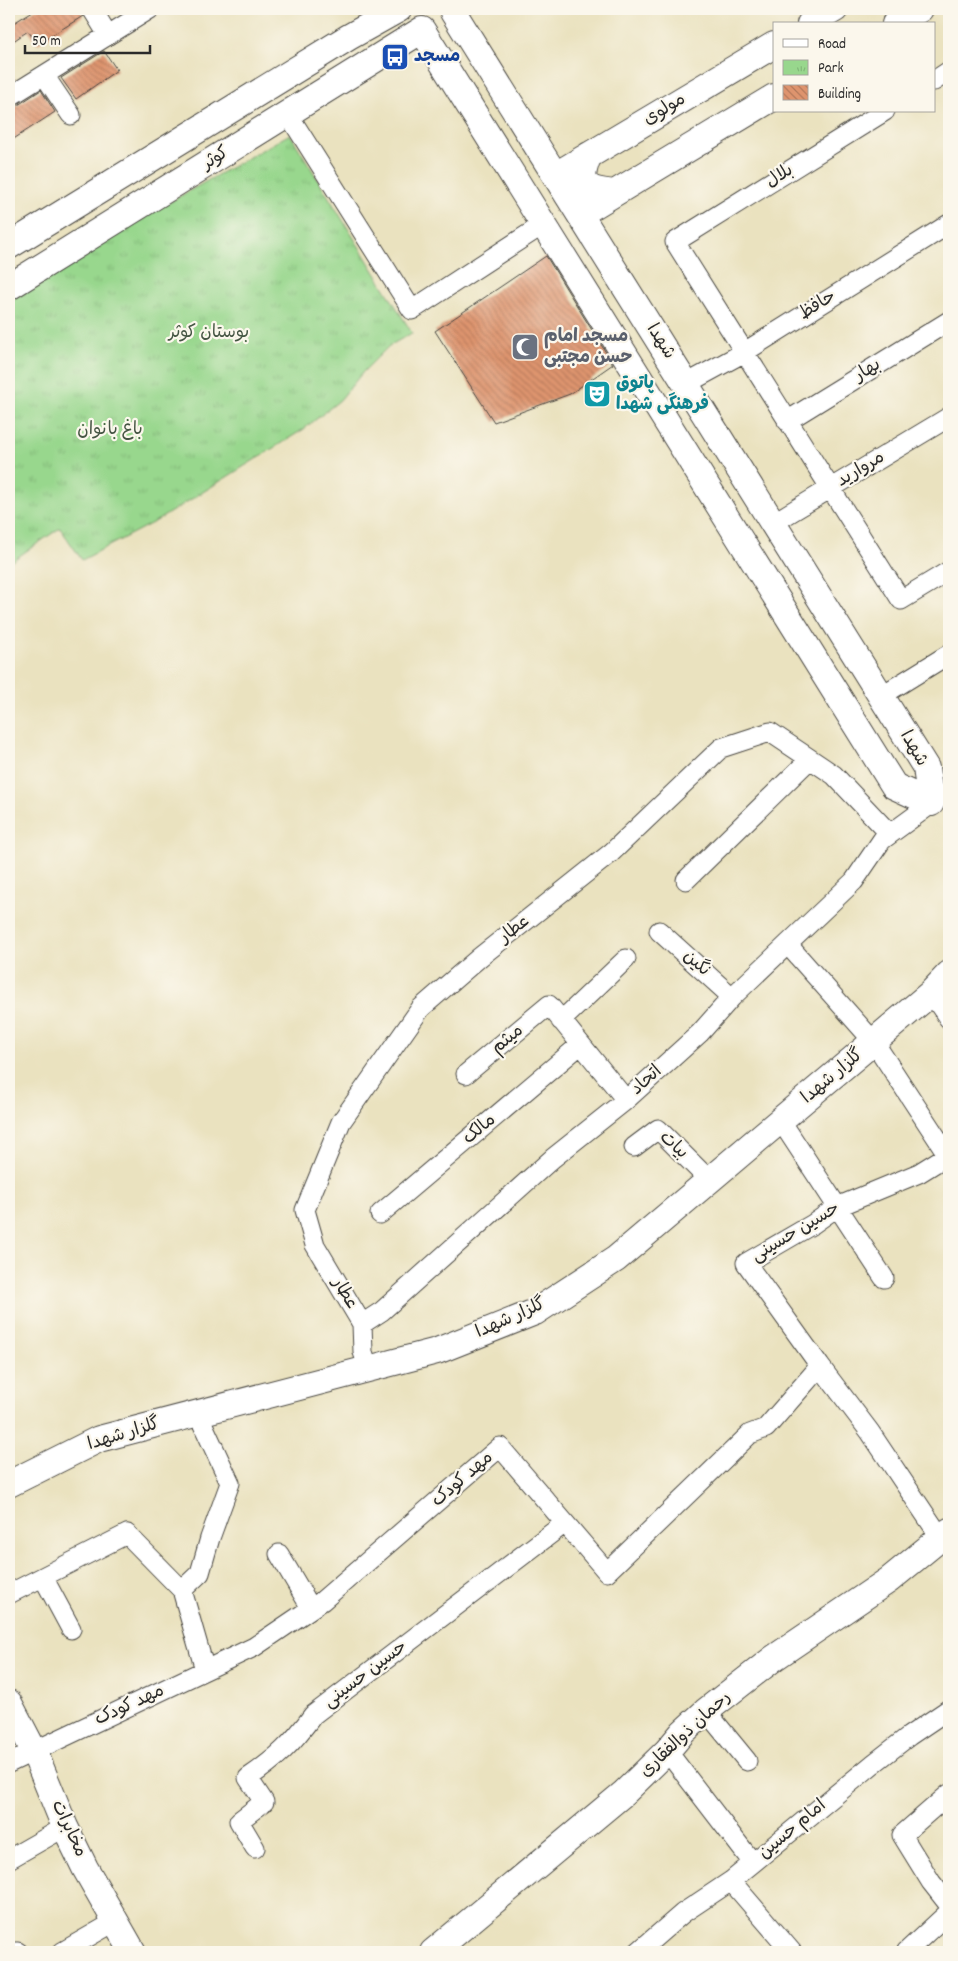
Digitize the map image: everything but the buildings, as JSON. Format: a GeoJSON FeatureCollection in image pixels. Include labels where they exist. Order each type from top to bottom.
{"type":"FeatureCollection","features":[{"type":"Feature","properties":{"kind":"street"},"geometry":{"type":"LineString","coordinates":[[92,9],[113,32]]}},
{"type":"Feature","properties":{"kind":"street"},"geometry":{"type":"LineString","coordinates":[[105,9],[113,32]]}},
{"type":"Feature","properties":{"kind":"street"},"geometry":{"type":"LineString","coordinates":[[9,96],[150,9]]}},
{"type":"Feature","properties":{"kind":"street","name":"کوثر"},"geometry":{"type":"LineString","coordinates":[[9,246],[349,37],[399,9]]}},
{"type":"Feature","properties":{"kind":"street","name":"شهدا"},"geometry":{"type":"LineString","coordinates":[[407,9],[412,22],[422,30],[894,786],[940,797]]}},
{"type":"Feature","properties":{"kind":"street"},"geometry":{"type":"LineString","coordinates":[[813,22],[835,9]]}},
{"type":"Feature","properties":{"kind":"street"},"geometry":{"type":"LineString","coordinates":[[898,22],[920,9]]}},
{"type":"Feature","properties":{"kind":"street","name":"کوثر"},"geometry":{"type":"LineString","coordinates":[[9,287],[422,30],[429,31],[442,28],[451,18],[454,10]]}},
{"type":"Feature","properties":{"kind":"street","name":"شهدا"},"geometry":{"type":"LineString","coordinates":[[454,10],[926,768],[940,797]]}},
{"type":"Feature","properties":{"kind":"street","name":"مولوی"},"geometry":{"type":"LineString","coordinates":[[556,175],[773,46]]}},
{"type":"Feature","properties":{"kind":"street"},"geometry":{"type":"LineString","coordinates":[[936,80],[949,71]]}},
{"type":"Feature","properties":{"kind":"street"},"geometry":{"type":"LineString","coordinates":[[44,75],[71,115]]}},
{"type":"Feature","properties":{"kind":"street"},"geometry":{"type":"LineString","coordinates":[[580,214],[773,97]]}},
{"type":"Feature","properties":{"kind":"street","name":"بلال"},"geometry":{"type":"LineString","coordinates":[[743,353],[675,242],[883,112]]}},
{"type":"Feature","properties":{"kind":"street"},"geometry":{"type":"LineString","coordinates":[[288,114],[412,310],[544,224]]}},
{"type":"Feature","properties":{"kind":"street"},"geometry":{"type":"LineString","coordinates":[[589,156],[583,169],[583,179],[588,188],[615,193]]}},
{"type":"Feature","properties":{"kind":"street","name":"حافظ"},"geometry":{"type":"LineString","coordinates":[[686,384],[743,353],[949,224]]}},
{"type":"Feature","properties":{"kind":"street","name":"بهار"},"geometry":{"type":"LineString","coordinates":[[788,421],[949,321]]}},
{"type":"Feature","properties":{"kind":"street"},"geometry":{"type":"LineString","coordinates":[[743,353],[901,600],[949,570]]}},
{"type":"Feature","properties":{"kind":"street","name":"مروارید"},"geometry":{"type":"LineString","coordinates":[[773,523],[949,416]]}},
{"type":"Feature","properties":{"kind":"street"},"geometry":{"type":"LineString","coordinates":[[881,696],[949,654]]}},
{"type":"Feature","properties":{"kind":"street","name":"عطار"},"geometry":{"type":"LineString","coordinates":[[362,1324],[315,1246],[305,1210],[341,1122],[421,1008],[611,853],[721,748],[770,732],[834,775],[890,834]]}},
{"type":"Feature","properties":{"kind":"street"},"geometry":{"type":"LineString","coordinates":[[686,880],[810,758]]}},
{"type":"Feature","properties":{"kind":"street","name":"اتحاد"},"geometry":{"type":"LineString","coordinates":[[362,1324],[382,1311],[553,1158],[626,1100],[700,1033],[732,997],[854,882],[882,840],[940,797]]}},
{"type":"Feature","properties":{"kind":"street","name":"نگین"},"geometry":{"type":"LineString","coordinates":[[659,931],[732,997]]}},
{"type":"Feature","properties":{"kind":"street"},"geometry":{"type":"LineString","coordinates":[[788,944],[874,1042]]}},
{"type":"Feature","properties":{"kind":"street"},"geometry":{"type":"LineString","coordinates":[[626,959],[560,1021],[626,1100]]}},
{"type":"Feature","properties":{"kind":"street","name":"گلزار شهدا"},"geometry":{"type":"LineString","coordinates":[[9,1484],[99,1439],[369,1370],[437,1350],[534,1312],[616,1259],[710,1182],[931,994],[949,974]]}},
{"type":"Feature","properties":{"kind":"street"},"geometry":{"type":"LineString","coordinates":[[931,994],[949,1019]]}},
{"type":"Feature","properties":{"kind":"street","name":"میثم"},"geometry":{"type":"LineString","coordinates":[[466,1074],[549,1006],[560,1021]]}},
{"type":"Feature","properties":{"kind":"street","name":"حسین حسینی"},"geometry":{"type":"LineString","coordinates":[[874,1042],[948,1154],[919,1173],[837,1207],[813,1224],[746,1262],[945,1535]]}},
{"type":"Feature","properties":{"kind":"street","name":"مالک"},"geometry":{"type":"LineString","coordinates":[[380,1214],[580,1045]]}},
{"type":"Feature","properties":{"kind":"street"},"geometry":{"type":"LineString","coordinates":[[781,1121],[884,1278]]}},
{"type":"Feature","properties":{"kind":"street","name":"بیات"},"geometry":{"type":"LineString","coordinates":[[634,1147],[658,1129],[710,1182]]}},
{"type":"Feature","properties":{"kind":"street"},"geometry":{"type":"LineString","coordinates":[[362,1324],[363,1352],[369,1370]]}},
{"type":"Feature","properties":{"kind":"street","name":"مهد کودک"},"geometry":{"type":"LineString","coordinates":[[9,1763],[254,1647],[322,1601],[500,1447],[607,1572],[750,1434],[766,1428],[820,1366]]}},
{"type":"Feature","properties":{"kind":"street"},"geometry":{"type":"LineString","coordinates":[[182,1590],[200,1573],[210,1538],[230,1483],[198,1414]]}},
{"type":"Feature","properties":{"kind":"street","name":"حسین حسینی"},"geometry":{"type":"LineString","coordinates":[[255,1848],[239,1821],[264,1802],[248,1778],[279,1755],[296,1739],[313,1715],[565,1523]]}},
{"type":"Feature","properties":{"kind":"street"},"geometry":{"type":"LineString","coordinates":[[9,1594],[127,1534],[182,1590],[205,1670]]}},
{"type":"Feature","properties":{"kind":"street","name":"رحمان ذوالفقاری"},"geometry":{"type":"LineString","coordinates":[[433,1952],[624,1793],[706,1711],[774,1658],[889,1580],[945,1535]]}},
{"type":"Feature","properties":{"kind":"street"},"geometry":{"type":"LineString","coordinates":[[279,1554],[311,1608]]}},
{"type":"Feature","properties":{"kind":"street"},"geometry":{"type":"LineString","coordinates":[[43,1577],[71,1629]]}},
{"type":"Feature","properties":{"kind":"street","name":"مخابرات"},"geometry":{"type":"LineString","coordinates":[[9,1703],[34,1751],[64,1827],[133,1952]]}},
{"type":"Feature","properties":{"kind":"street","name":"امام حسین"},"geometry":{"type":"LineString","coordinates":[[638,1952],[683,1914],[753,1863],[880,1758],[949,1709]]}},
{"type":"Feature","properties":{"kind":"street"},"geometry":{"type":"LineString","coordinates":[[706,1711],[747,1761]]}},
{"type":"Feature","properties":{"kind":"street"},"geometry":{"type":"LineString","coordinates":[[667,1751],[753,1863]]}},
{"type":"Feature","properties":{"kind":"street"},"geometry":{"type":"LineString","coordinates":[[949,1794],[902,1835],[931,1882],[949,1905]]}},
{"type":"Feature","properties":{"kind":"street"},"geometry":{"type":"LineString","coordinates":[[9,1859],[64,1827]]}},
{"type":"Feature","properties":{"kind":"street"},"geometry":{"type":"LineString","coordinates":[[730,1881],[792,1952]]}},
{"type":"Feature","properties":{"kind":"street"},"geometry":{"type":"LineString","coordinates":[[906,1952],[949,1912]]}},
{"type":"Feature","properties":{"kind":"street"},"geometry":{"type":"LineString","coordinates":[[62,1952],[116,1921]]}},
{"type":"Feature","properties":{"kind":"street"},"geometry":{"type":"LineString","coordinates":[[11,1952],[18,1952]]}},
{"type":"Feature","properties":{"kind":"green space","name":"بوستان کوثر"},"geometry":{"type":"Polygon","coordinates":[[[290,134],[412,333],[389,346],[363,372],[340,400],[304,429],[158,520],[82,560],[60,528],[9,563],[9,301],[168,203],[290,134]]]}},
{"type":"Feature","properties":{"kind":"place","name":"مسجد"},"geometry":{"type":"Point","coordinates":[395,57]}},
{"type":"Feature","properties":{"kind":"place","name":"مسجد امام حسن مجتبی"},"geometry":{"type":"Point","coordinates":[525,347]}},
{"type":"Feature","properties":{"kind":"place","name":"پاتوق فرهنگی شهدا"},"geometry":{"type":"Point","coordinates":[597,394]}},
{"type":"Feature","properties":{"kind":"park label","name":"باغ بانوان"},"geometry":{"type":"Point","coordinates":[110,430]}}]}
